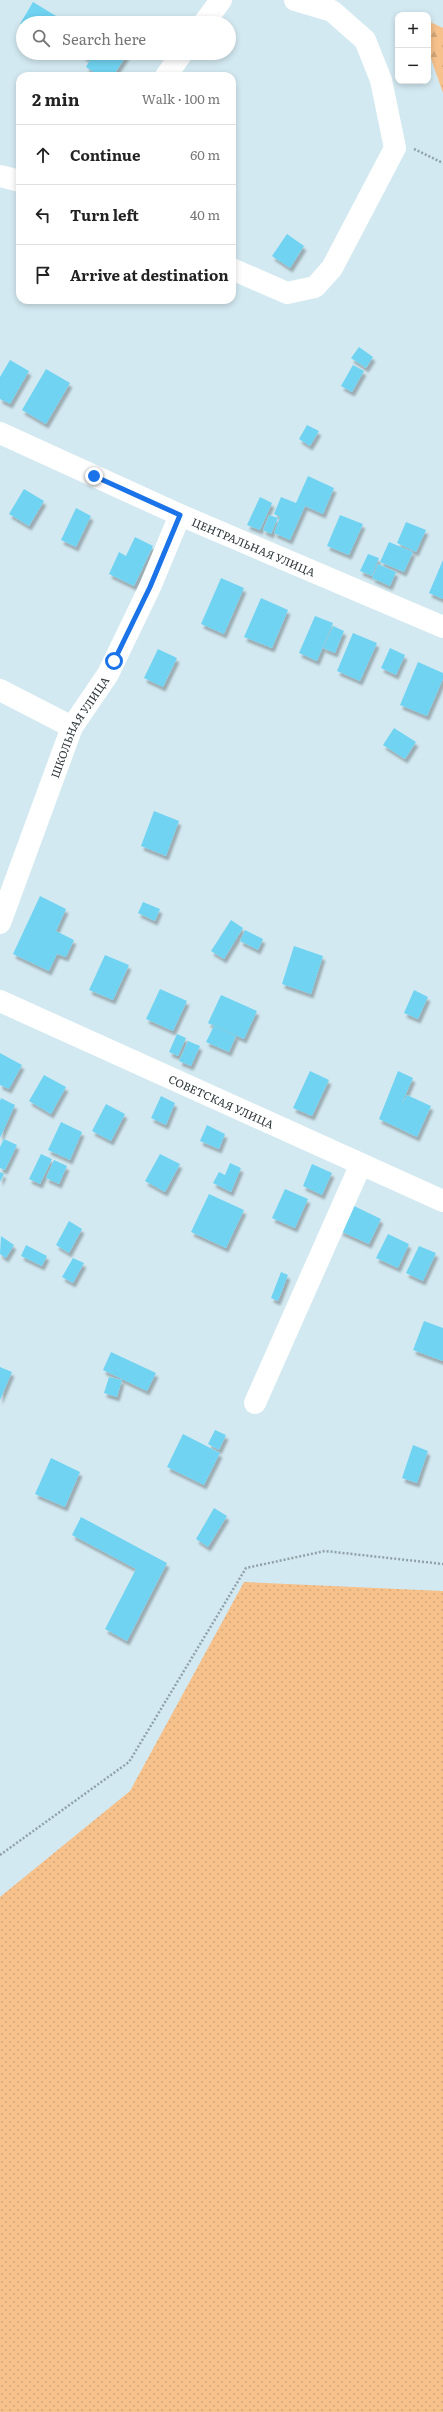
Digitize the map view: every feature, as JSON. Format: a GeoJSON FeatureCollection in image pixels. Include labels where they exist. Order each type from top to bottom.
{"type":"FeatureCollection","features":[{"type":"Feature","properties":{"kind":"street"},"geometry":{"type":"LineString","coordinates":[[209,16],[221,0]]}},
{"type":"Feature","properties":{"kind":"street"},"geometry":{"type":"LineString","coordinates":[[236,271],[287,293],[315,287],[332,268],[395,148],[381,80],[364,40],[332,11],[295,0]]}},
{"type":"Feature","properties":{"kind":"street"},"geometry":{"type":"LineString","coordinates":[[169,72],[177,60]]}},
{"type":"Feature","properties":{"kind":"street"},"geometry":{"type":"LineString","coordinates":[[0,176],[16,180]]}},
{"type":"Feature","properties":{"kind":"street","name":"ЦЕНТРАЛЬНАЯ УЛИЦА"},"geometry":{"type":"LineString","coordinates":[[0,434],[180,515],[443,627]]}},
{"type":"Feature","properties":{"kind":"street","name":"ШКОЛЬНАЯ УЛИЦА"},"geometry":{"type":"LineString","coordinates":[[0,923],[72,726],[108,674],[150,587],[180,515]]}},
{"type":"Feature","properties":{"kind":"street"},"geometry":{"type":"LineString","coordinates":[[0,690],[72,726]]}},
{"type":"Feature","properties":{"kind":"street","name":"СОВЕТСКАЯ УЛИЦА"},"geometry":{"type":"LineString","coordinates":[[0,1001],[443,1201]]}},
{"type":"Feature","properties":{"kind":"street"},"geometry":{"type":"LineString","coordinates":[[254,1403],[361,1164]]}},
{"type":"Feature","properties":{"kind":"path"},"geometry":{"type":"LineString","coordinates":[[395,148],[418,149],[443,163]]}},
{"type":"Feature","properties":{"kind":"path"},"geometry":{"type":"LineString","coordinates":[[0,1855],[129,1762],[246,1568],[325,1551],[443,1564]]}},
{"type":"Feature","properties":{"kind":"green space"},"geometry":{"type":"Polygon","coordinates":[[[431,22],[443,28],[443,93],[431,59],[431,22]]]}},
{"type":"Feature","properties":{"kind":"green space"},"geometry":{"type":"Polygon","coordinates":[[[244,1582],[443,1591],[443,2412],[0,2412],[0,1897],[130,1791],[244,1582]]]}},
{"type":"Feature","properties":{"kind":"building"},"geometry":{"type":"Polygon","coordinates":[[[33,2],[56,16],[25,16],[33,2]]]}},
{"type":"Feature","properties":{"kind":"building"},"geometry":{"type":"Polygon","coordinates":[[[90,60],[123,60],[116,72],[94,72],[86,67],[90,60]]]}},
{"type":"Feature","properties":{"kind":"building"},"geometry":{"type":"Polygon","coordinates":[[[287,234],[304,246],[290,268],[272,256],[287,234]]]}},
{"type":"Feature","properties":{"kind":"building"},"geometry":{"type":"Polygon","coordinates":[[[359,347],[373,357],[366,368],[351,358],[359,347]]]}},
{"type":"Feature","properties":{"kind":"building"},"geometry":{"type":"Polygon","coordinates":[[[10,360],[29,371],[10,404],[0,399],[0,377],[10,360]]]}},
{"type":"Feature","properties":{"kind":"building"},"geometry":{"type":"Polygon","coordinates":[[[353,365],[364,371],[352,392],[341,386],[353,365]]]}},
{"type":"Feature","properties":{"kind":"building"},"geometry":{"type":"Polygon","coordinates":[[[46,369],[70,383],[46,424],[22,410],[46,369]]]}},
{"type":"Feature","properties":{"kind":"building"},"geometry":{"type":"Polygon","coordinates":[[[307,425],[319,431],[310,446],[299,439],[307,425]]]}},
{"type":"Feature","properties":{"kind":"building"},"geometry":{"type":"Polygon","coordinates":[[[308,476],[334,488],[323,514],[305,506],[290,540],[274,533],[280,517],[274,514],[281,497],[296,503],[308,476]]]}},
{"type":"Feature","properties":{"kind":"building"},"geometry":{"type":"Polygon","coordinates":[[[24,489],[44,501],[29,526],[9,514],[24,489]]]}},
{"type":"Feature","properties":{"kind":"building"},"geometry":{"type":"Polygon","coordinates":[[[260,497],[272,503],[260,530],[247,525],[260,497]]]}},
{"type":"Feature","properties":{"kind":"building"},"geometry":{"type":"Polygon","coordinates":[[[76,508],[91,516],[76,547],[61,540],[76,508]]]}},
{"type":"Feature","properties":{"kind":"building"},"geometry":{"type":"Polygon","coordinates":[[[269,515],[278,518],[271,534],[263,530],[269,515]]]}},
{"type":"Feature","properties":{"kind":"building"},"geometry":{"type":"Polygon","coordinates":[[[340,515],[363,524],[349,555],[327,546],[340,515]]]}},
{"type":"Feature","properties":{"kind":"building"},"geometry":{"type":"Polygon","coordinates":[[[406,522],[426,530],[416,552],[397,543],[406,522]]]}},
{"type":"Feature","properties":{"kind":"building"},"geometry":{"type":"Polygon","coordinates":[[[135,537],[153,546],[134,586],[109,574],[119,552],[126,556],[135,537]]]}},
{"type":"Feature","properties":{"kind":"building"},"geometry":{"type":"Polygon","coordinates":[[[389,542],[413,552],[404,572],[380,562],[389,542]]]}},
{"type":"Feature","properties":{"kind":"building"},"geometry":{"type":"Polygon","coordinates":[[[368,554],[379,558],[372,576],[360,571],[368,554]]]}},
{"type":"Feature","properties":{"kind":"building"},"geometry":{"type":"Polygon","coordinates":[[[443,560],[443,599],[429,593],[443,560]]]}},
{"type":"Feature","properties":{"kind":"building"},"geometry":{"type":"Polygon","coordinates":[[[378,564],[396,572],[390,586],[372,578],[378,564]]]}},
{"type":"Feature","properties":{"kind":"building"},"geometry":{"type":"Polygon","coordinates":[[[221,578],[244,588],[224,634],[201,624],[221,578]]]}},
{"type":"Feature","properties":{"kind":"building"},"geometry":{"type":"Polygon","coordinates":[[[261,598],[288,610],[272,648],[244,637],[261,598]]]}},
{"type":"Feature","properties":{"kind":"building"},"geometry":{"type":"Polygon","coordinates":[[[315,616],[333,623],[317,661],[299,653],[315,616]]]}},
{"type":"Feature","properties":{"kind":"building"},"geometry":{"type":"Polygon","coordinates":[[[333,626],[344,631],[335,653],[323,648],[333,626]]]}},
{"type":"Feature","properties":{"kind":"building"},"geometry":{"type":"Polygon","coordinates":[[[353,633],[377,643],[360,681],[337,671],[353,633]]]}},
{"type":"Feature","properties":{"kind":"building"},"geometry":{"type":"Polygon","coordinates":[[[390,648],[405,655],[396,675],[381,668],[390,648]]]}},
{"type":"Feature","properties":{"kind":"building"},"geometry":{"type":"Polygon","coordinates":[[[158,649],[177,658],[163,687],[144,678],[158,649]]]}},
{"type":"Feature","properties":{"kind":"building"},"geometry":{"type":"Polygon","coordinates":[[[418,662],[443,673],[443,679],[427,716],[400,705],[418,662]]]}},
{"type":"Feature","properties":{"kind":"building"},"geometry":{"type":"Polygon","coordinates":[[[394,728],[416,742],[405,759],[383,745],[394,728]]]}},
{"type":"Feature","properties":{"kind":"building"},"geometry":{"type":"Polygon","coordinates":[[[154,811],[179,821],[166,856],[141,846],[154,811]]]}},
{"type":"Feature","properties":{"kind":"building"},"geometry":{"type":"Polygon","coordinates":[[[40,896],[66,909],[56,931],[74,940],[66,957],[57,954],[49,971],[13,954],[40,896]]]}},
{"type":"Feature","properties":{"kind":"building"},"geometry":{"type":"Polygon","coordinates":[[[143,902],[160,909],[155,921],[138,913],[143,902]]]}},
{"type":"Feature","properties":{"kind":"building"},"geometry":{"type":"Polygon","coordinates":[[[231,920],[243,928],[224,959],[211,951],[231,920]]]}},
{"type":"Feature","properties":{"kind":"building"},"geometry":{"type":"Polygon","coordinates":[[[245,930],[263,939],[258,950],[240,941],[245,930]]]}},
{"type":"Feature","properties":{"kind":"building"},"geometry":{"type":"Polygon","coordinates":[[[294,946],[323,956],[311,994],[282,984],[294,946]]]}},
{"type":"Feature","properties":{"kind":"building"},"geometry":{"type":"Polygon","coordinates":[[[105,955],[129,965],[113,1000],[89,990],[105,955]]]}},
{"type":"Feature","properties":{"kind":"building"},"geometry":{"type":"Polygon","coordinates":[[[160,989],[187,1001],[173,1031],[146,1019],[160,989]]]}},
{"type":"Feature","properties":{"kind":"building"},"geometry":{"type":"Polygon","coordinates":[[[414,990],[428,997],[418,1019],[404,1013],[414,990]]]}},
{"type":"Feature","properties":{"kind":"building"},"geometry":{"type":"Polygon","coordinates":[[[221,995],[257,1011],[244,1039],[208,1023],[221,995]]]}},
{"type":"Feature","properties":{"kind":"building"},"geometry":{"type":"Polygon","coordinates":[[[214,1026],[236,1036],[229,1052],[206,1042],[214,1026]]]}},
{"type":"Feature","properties":{"kind":"building"},"geometry":{"type":"Polygon","coordinates":[[[177,1034],[186,1038],[178,1056],[169,1052],[177,1034]]]}},
{"type":"Feature","properties":{"kind":"building"},"geometry":{"type":"Polygon","coordinates":[[[188,1041],[200,1046],[191,1066],[179,1061],[188,1041]]]}},
{"type":"Feature","properties":{"kind":"building"},"geometry":{"type":"Polygon","coordinates":[[[0,1053],[22,1065],[9,1089],[0,1085],[0,1053]]]}},
{"type":"Feature","properties":{"kind":"building"},"geometry":{"type":"Polygon","coordinates":[[[310,1071],[329,1080],[312,1116],[293,1108],[310,1071]]]}},
{"type":"Feature","properties":{"kind":"building"},"geometry":{"type":"Polygon","coordinates":[[[398,1071],[413,1078],[401,1105],[407,1095],[431,1106],[417,1137],[379,1119],[398,1071]]]}},
{"type":"Feature","properties":{"kind":"building"},"geometry":{"type":"Polygon","coordinates":[[[44,1075],[66,1087],[51,1114],[29,1101],[44,1075]]]}},
{"type":"Feature","properties":{"kind":"building"},"geometry":{"type":"Polygon","coordinates":[[[161,1096],[175,1103],[166,1125],[151,1118],[161,1096]]]}},
{"type":"Feature","properties":{"kind":"building"},"geometry":{"type":"Polygon","coordinates":[[[1,1098],[15,1105],[0,1138],[0,1101],[1,1098]]]}},
{"type":"Feature","properties":{"kind":"building"},"geometry":{"type":"Polygon","coordinates":[[[106,1104],[125,1114],[111,1141],[92,1131],[106,1104]]]}},
{"type":"Feature","properties":{"kind":"building"},"geometry":{"type":"Polygon","coordinates":[[[61,1122],[82,1132],[70,1160],[48,1150],[61,1122]]]}},
{"type":"Feature","properties":{"kind":"building"},"geometry":{"type":"Polygon","coordinates":[[[207,1125],[225,1134],[219,1149],[200,1141],[207,1125]]]}},
{"type":"Feature","properties":{"kind":"building"},"geometry":{"type":"Polygon","coordinates":[[[4,1139],[17,1145],[5,1170],[0,1168],[0,1147],[4,1139]]]}},
{"type":"Feature","properties":{"kind":"building"},"geometry":{"type":"Polygon","coordinates":[[[41,1154],[52,1159],[40,1184],[29,1179],[41,1154]]]}},
{"type":"Feature","properties":{"kind":"building"},"geometry":{"type":"Polygon","coordinates":[[[160,1154],[180,1164],[165,1192],[145,1181],[160,1154]]]}},
{"type":"Feature","properties":{"kind":"building"},"geometry":{"type":"Polygon","coordinates":[[[54,1160],[67,1166],[59,1184],[46,1178],[54,1160]]]}},
{"type":"Feature","properties":{"kind":"building"},"geometry":{"type":"Polygon","coordinates":[[[230,1163],[241,1168],[231,1192],[213,1183],[219,1172],[225,1175],[230,1163]]]}},
{"type":"Feature","properties":{"kind":"building"},"geometry":{"type":"Polygon","coordinates":[[[312,1164],[332,1173],[322,1195],[303,1186],[312,1164]]]}},
{"type":"Feature","properties":{"kind":"building"},"geometry":{"type":"Polygon","coordinates":[[[0,1172],[4,1174],[0,1182],[0,1172]]]}},
{"type":"Feature","properties":{"kind":"building"},"geometry":{"type":"Polygon","coordinates":[[[285,1189],[308,1199],[295,1228],[272,1218],[285,1189]]]}},
{"type":"Feature","properties":{"kind":"building"},"geometry":{"type":"Polygon","coordinates":[[[209,1194],[244,1210],[226,1248],[191,1232],[209,1194]]]}},
{"type":"Feature","properties":{"kind":"building"},"geometry":{"type":"Polygon","coordinates":[[[352,1205],[381,1219],[369,1244],[340,1231],[352,1205]]]}},
{"type":"Feature","properties":{"kind":"building"},"geometry":{"type":"Polygon","coordinates":[[[69,1221],[82,1229],[69,1253],[56,1245],[69,1221]]]}},
{"type":"Feature","properties":{"kind":"building"},"geometry":{"type":"Polygon","coordinates":[[[388,1234],[409,1244],[398,1268],[376,1258],[388,1234]]]}},
{"type":"Feature","properties":{"kind":"building"},"geometry":{"type":"Polygon","coordinates":[[[1,1236],[14,1245],[6,1258],[0,1254],[1,1236]]]}},
{"type":"Feature","properties":{"kind":"building"},"geometry":{"type":"Polygon","coordinates":[[[26,1245],[47,1256],[42,1266],[21,1256],[26,1245]]]}},
{"type":"Feature","properties":{"kind":"building"},"geometry":{"type":"Polygon","coordinates":[[[419,1246],[436,1253],[423,1281],[406,1273],[419,1246]]]}},
{"type":"Feature","properties":{"kind":"building"},"geometry":{"type":"Polygon","coordinates":[[[73,1258],[84,1263],[73,1283],[62,1277],[73,1258]]]}},
{"type":"Feature","properties":{"kind":"building"},"geometry":{"type":"Polygon","coordinates":[[[281,1272],[288,1275],[278,1301],[271,1298],[281,1272]]]}},
{"type":"Feature","properties":{"kind":"building"},"geometry":{"type":"Polygon","coordinates":[[[424,1321],[443,1328],[443,1361],[413,1350],[424,1321]]]}},
{"type":"Feature","properties":{"kind":"building"},"geometry":{"type":"Polygon","coordinates":[[[111,1352],[156,1373],[147,1391],[103,1370],[111,1352]]]}},
{"type":"Feature","properties":{"kind":"building"},"geometry":{"type":"Polygon","coordinates":[[[0,1367],[12,1372],[0,1400],[0,1367]]]}},
{"type":"Feature","properties":{"kind":"building"},"geometry":{"type":"Polygon","coordinates":[[[109,1377],[122,1380],[117,1397],[104,1393],[109,1377]]]}},
{"type":"Feature","properties":{"kind":"building"},"geometry":{"type":"Polygon","coordinates":[[[215,1430],[226,1435],[219,1450],[208,1444],[215,1430]]]}},
{"type":"Feature","properties":{"kind":"building"},"geometry":{"type":"Polygon","coordinates":[[[183,1434],[220,1453],[204,1485],[167,1467],[183,1434]]]}},
{"type":"Feature","properties":{"kind":"building"},"geometry":{"type":"Polygon","coordinates":[[[413,1445],[428,1451],[417,1483],[402,1478],[413,1445]]]}},
{"type":"Feature","properties":{"kind":"building"},"geometry":{"type":"Polygon","coordinates":[[[51,1458],[80,1472],[65,1507],[35,1494],[51,1458]]]}},
{"type":"Feature","properties":{"kind":"building"},"geometry":{"type":"Polygon","coordinates":[[[214,1508],[227,1516],[208,1547],[196,1539],[214,1508]]]}},
{"type":"Feature","properties":{"kind":"building"},"geometry":{"type":"Polygon","coordinates":[[[81,1517],[167,1563],[127,1641],[105,1629],[136,1569],[72,1535],[81,1517]]]}},
{"type":"Feature","properties":{"kind":"route"},"geometry":{"type":"LineString","coordinates":[[94,476],[180,515],[150,587],[114,661]]}}]}
